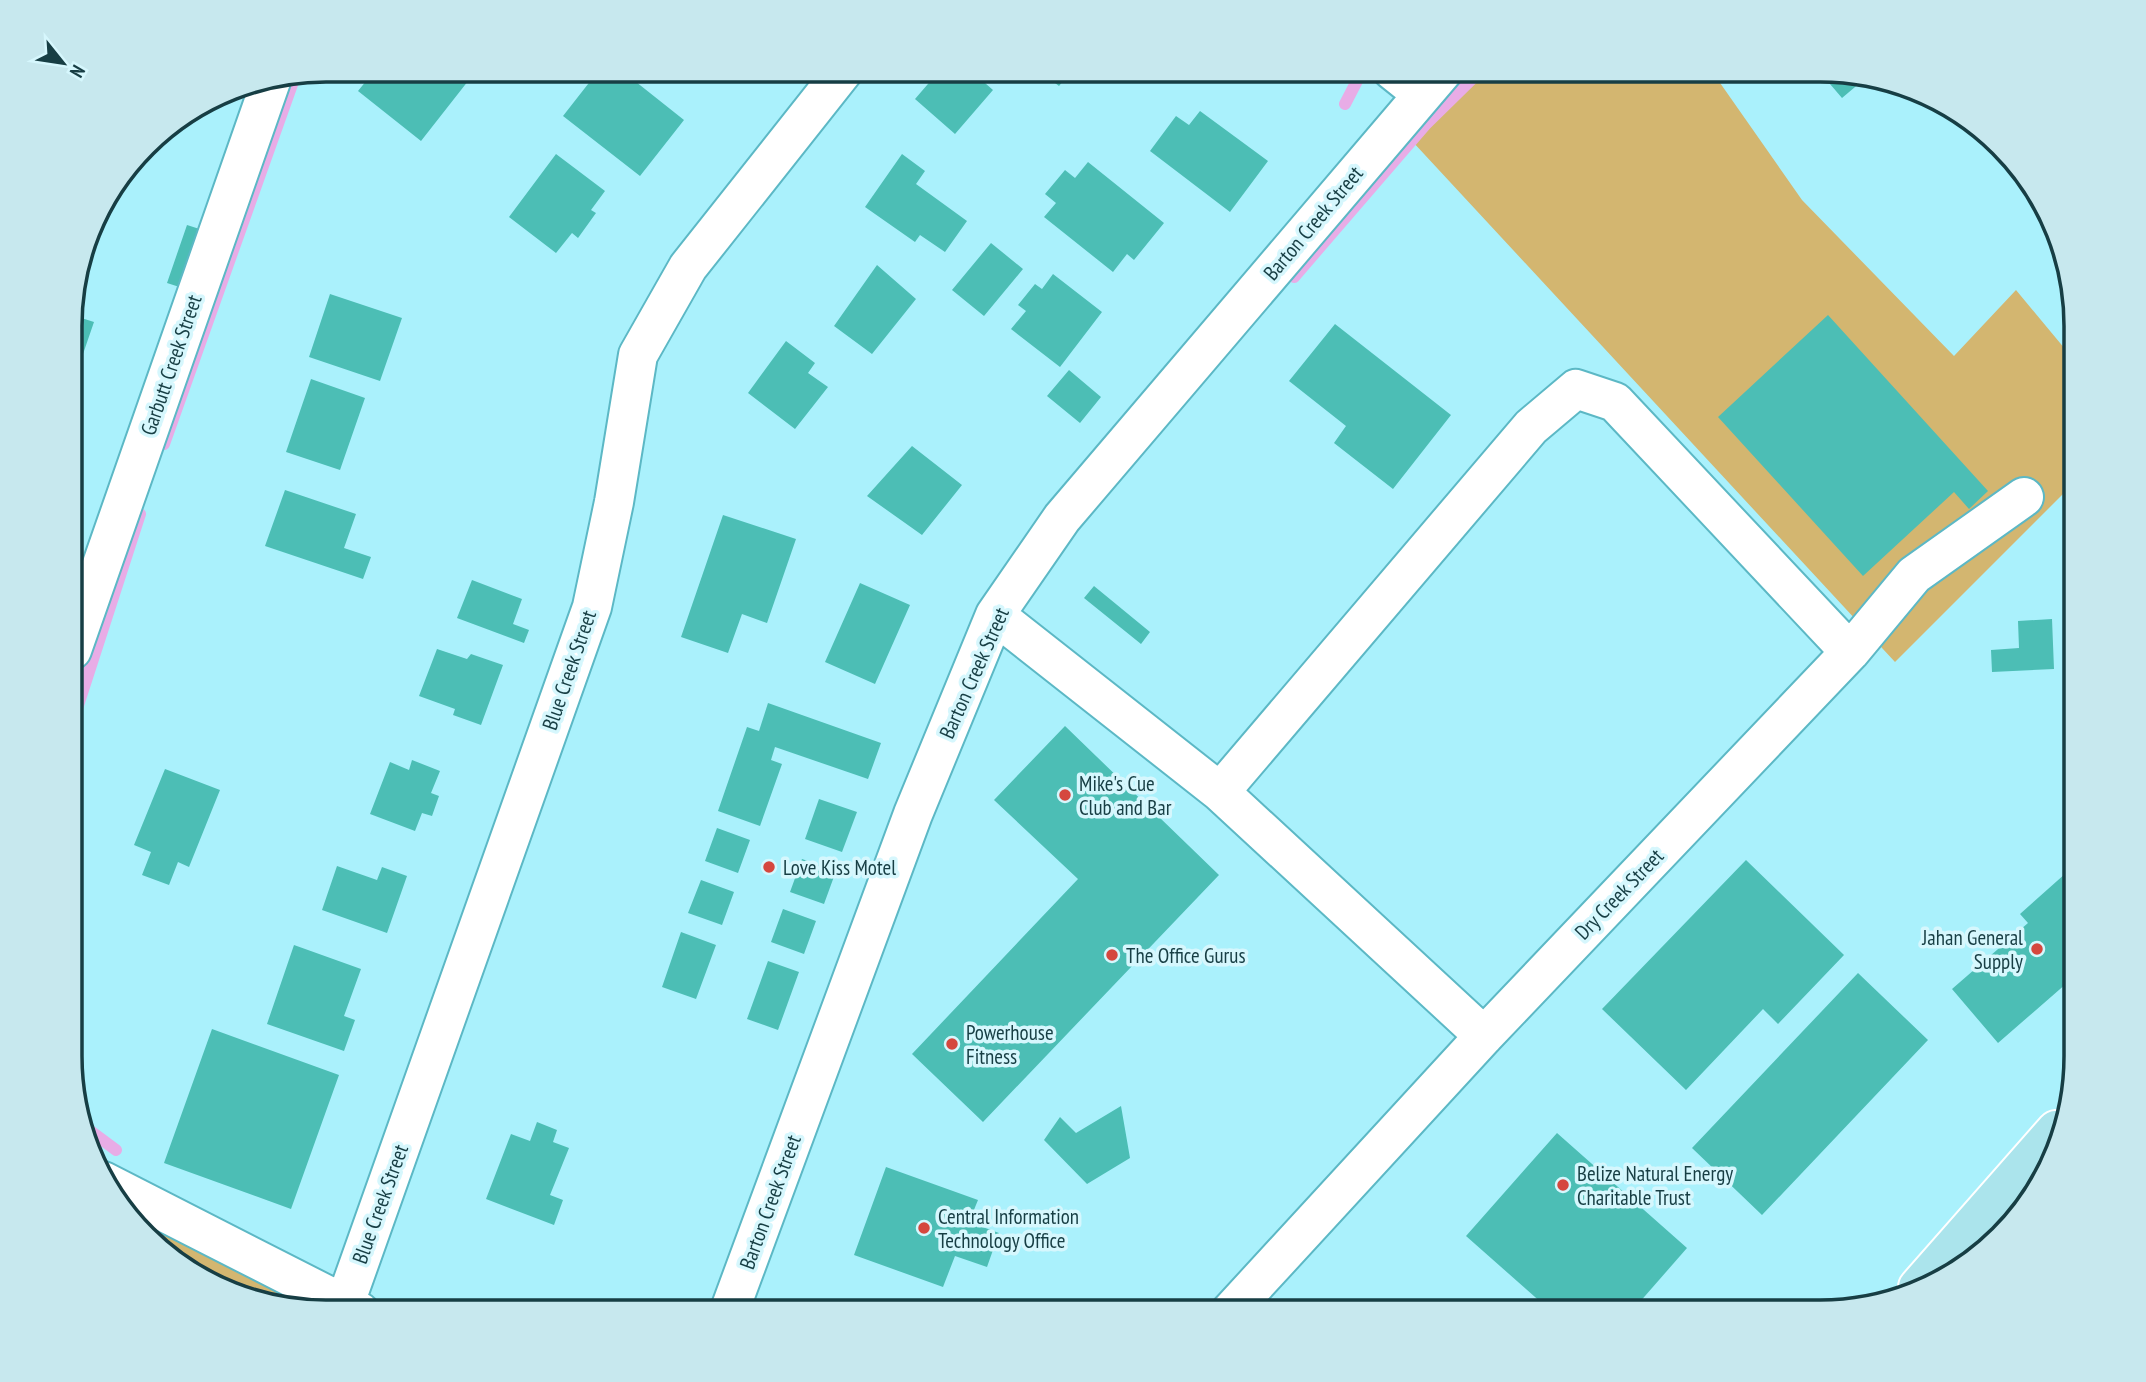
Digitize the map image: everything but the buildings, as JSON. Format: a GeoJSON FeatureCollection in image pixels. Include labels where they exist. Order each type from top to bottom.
{"type":"FeatureCollection","features":[{"type":"Feature","properties":{"kind":"main road"},"geometry":{"type":"LineString","coordinates":[[1931,1272],[2050,1136]]}},
{"type":"Feature","properties":{"kind":"street","name":"Blue Creek Street"},"geometry":{"type":"LineString","coordinates":[[355,1300],[592,607],[614,502],[638,355],[688,267],[834,82]]}},
{"type":"Feature","properties":{"kind":"street","name":"Barton Creek Street"},"geometry":{"type":"LineString","coordinates":[[734,1300],[913,814],[995,615],[1062,518],[1433,82]]}},
{"type":"Feature","properties":{"kind":"street","name":"Garbutt Creek Street"},"geometry":{"type":"LineString","coordinates":[[82,621],[268,90]]}},
{"type":"Feature","properties":{"kind":"street"},"geometry":{"type":"LineString","coordinates":[[1220,792],[1531,427],[1576,389],[1615,402],[1850,652]]}},
{"type":"Feature","properties":{"kind":"street","name":"Dry Creek Street"},"geometry":{"type":"LineString","coordinates":[[1242,1299],[1484,1036],[1850,652],[1914,575],[2024,497]]}},
{"type":"Feature","properties":{"kind":"street"},"geometry":{"type":"LineString","coordinates":[[995,615],[1220,792],[1484,1036]]}},
{"type":"Feature","properties":{"kind":"street"},"geometry":{"type":"LineString","coordinates":[[125,1193],[334,1300]]}},
{"type":"Feature","properties":{"kind":"shaded area"},"geometry":{"type":"Polygon","coordinates":[[[1471,82],[1719,82],[1802,200],[1954,356],[2016,290],[2063,347],[2063,494],[1895,662],[1412,141],[1471,82]]]}},
{"type":"Feature","properties":{"kind":"shaded area"},"geometry":{"type":"Polygon","coordinates":[[[127,1196],[332,1300],[294,1298],[247,1287],[218,1275],[190,1259],[165,1239],[143,1217],[127,1196]]]}},
{"type":"Feature","properties":{"kind":"waterway"},"geometry":{"type":"LineString","coordinates":[[1345,104],[1356,82]]}},
{"type":"Feature","properties":{"kind":"waterway"},"geometry":{"type":"LineString","coordinates":[[1294,277],[1425,125],[1469,82]]}},
{"type":"Feature","properties":{"kind":"waterway"},"geometry":{"type":"LineString","coordinates":[[164,444],[292,84]]}},
{"type":"Feature","properties":{"kind":"waterway"},"geometry":{"type":"LineString","coordinates":[[82,693],[140,514]]}},
{"type":"Feature","properties":{"kind":"waterway"},"geometry":{"type":"LineString","coordinates":[[95,1134],[116,1150]]}},
{"type":"Feature","properties":{"kind":"place","name":"Mike's Cue Club and Bar"},"geometry":{"type":"Point","coordinates":[1065,795]}},
{"type":"Feature","properties":{"kind":"place","name":"Love Kiss Motel"},"geometry":{"type":"Point","coordinates":[769,867]}},
{"type":"Feature","properties":{"kind":"place","name":"Jahan General Supply"},"geometry":{"type":"Point","coordinates":[2037,949]}},
{"type":"Feature","properties":{"kind":"place","name":"The Office Gurus"},"geometry":{"type":"Point","coordinates":[1112,955]}},
{"type":"Feature","properties":{"kind":"place","name":"Powerhouse Fitness"},"geometry":{"type":"Point","coordinates":[952,1044]}},
{"type":"Feature","properties":{"kind":"place","name":"Belize Natural Energy Charitable Trust"},"geometry":{"type":"Point","coordinates":[1563,1185]}},
{"type":"Feature","properties":{"kind":"place","name":"Central Information Technology Office"},"geometry":{"type":"Point","coordinates":[924,1228]}}]}
